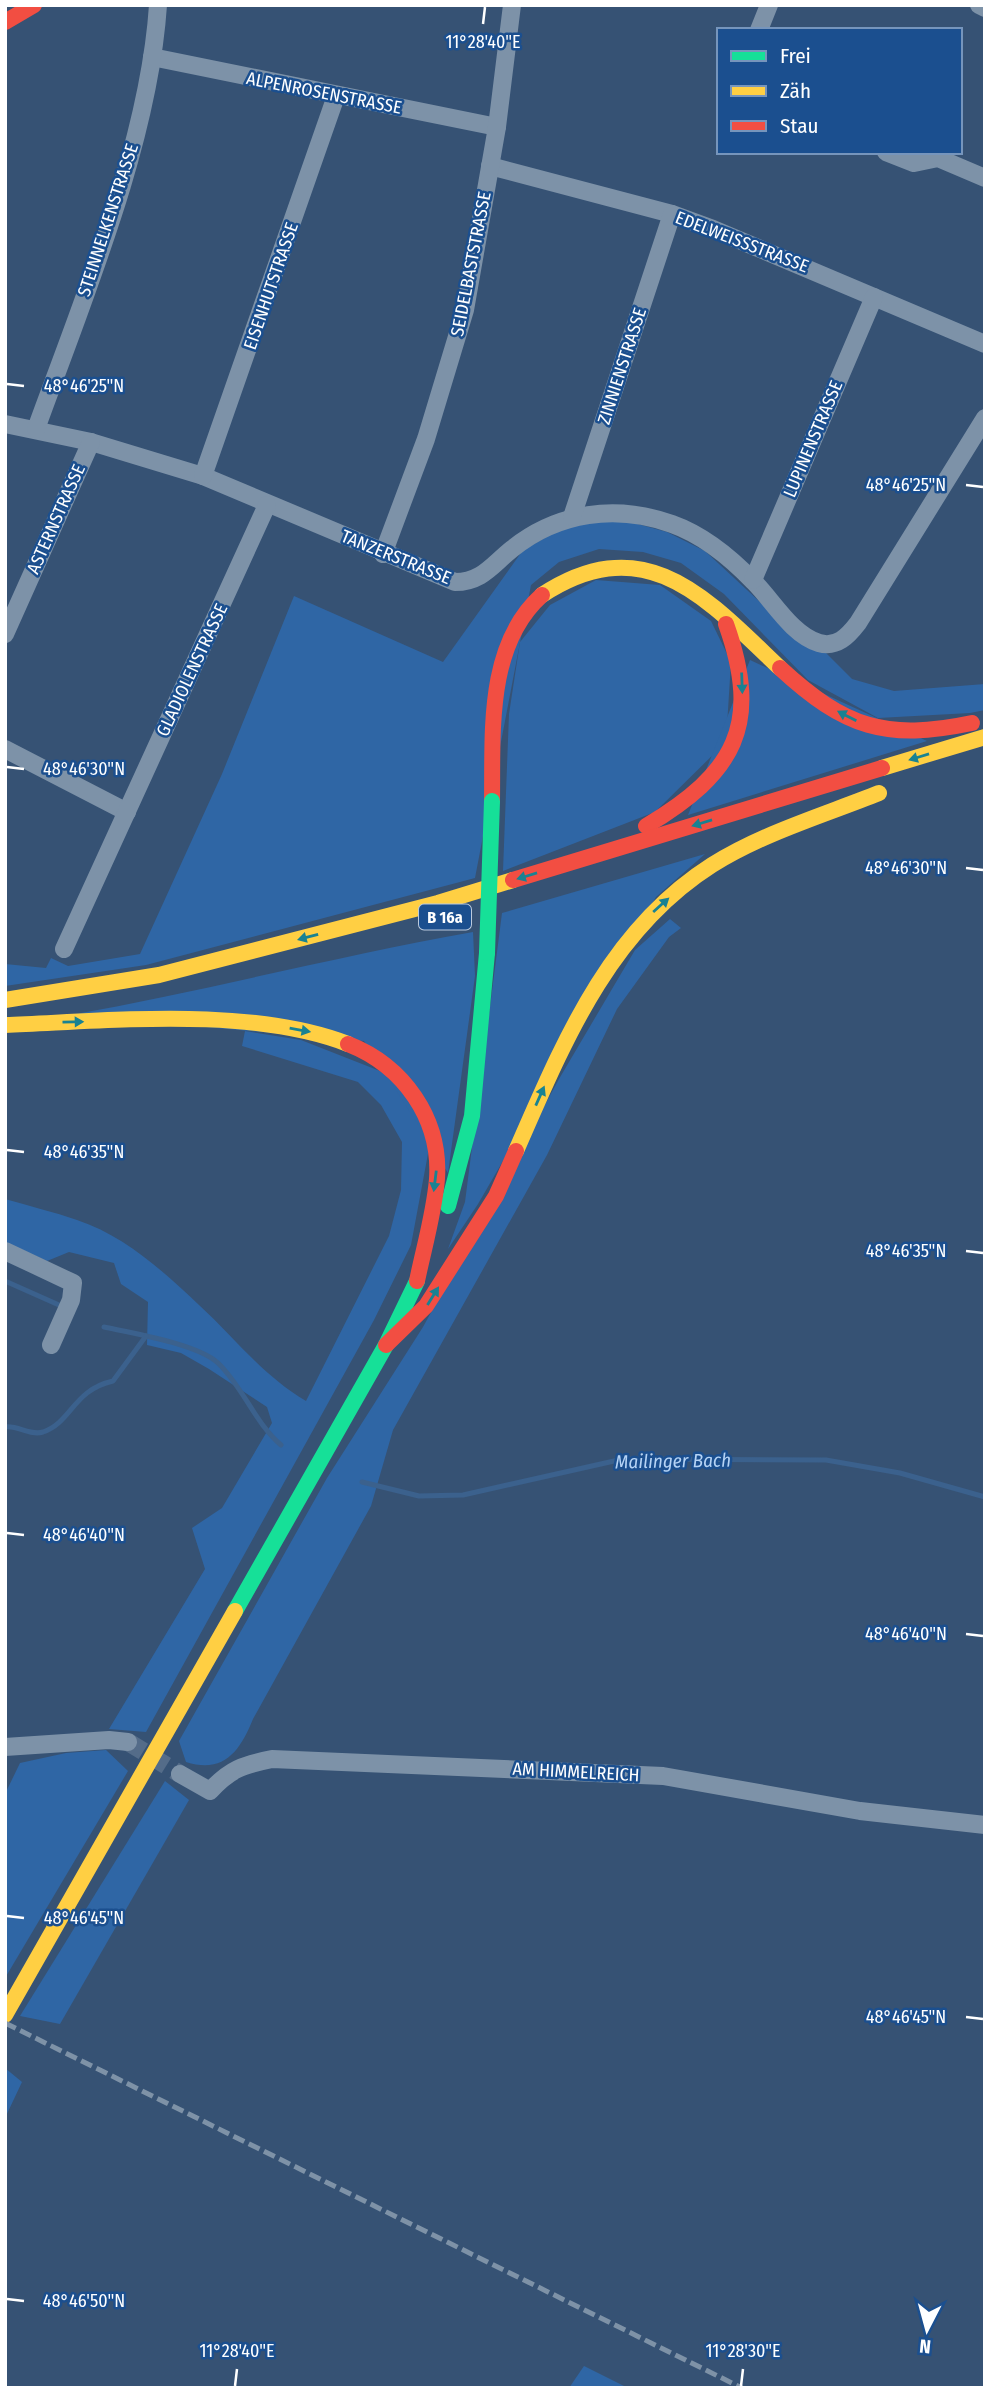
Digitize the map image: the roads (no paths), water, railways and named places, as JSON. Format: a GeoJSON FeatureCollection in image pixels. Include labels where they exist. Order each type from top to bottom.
{"type":"FeatureCollection","features":[{"type":"Feature","properties":{"kind":"main road"},"geometry":{"type":"LineString","coordinates":[[5,22],[34,5]]}},
{"type":"Feature","properties":{"kind":"main road"},"geometry":{"type":"LineString","coordinates":[[5,2015],[386,1345],[417,1281],[451,1198],[472,1116],[487,953],[495,707],[504,653],[516,624],[533,602],[552,587],[590,570],[643,567],[657,570],[709,601],[724,618],[797,683],[839,713],[868,726],[900,731],[940,730],[985,721]]}},
{"type":"Feature","properties":{"kind":"main road"},"geometry":{"type":"LineString","coordinates":[[592,856],[692,799],[726,760],[742,712],[743,687],[735,644],[724,618]]}},
{"type":"Feature","properties":{"kind":"main road","name":"B 16a"},"geometry":{"type":"LineString","coordinates":[[5,1000],[159,975],[438,903],[985,737]]}},
{"type":"Feature","properties":{"kind":"main road"},"geometry":{"type":"LineString","coordinates":[[386,1345],[426,1306],[496,1196],[562,1046],[600,979],[625,943],[653,912],[711,866],[747,846],[886,791],[732,835]]}},
{"type":"Feature","properties":{"kind":"main road","name":"B 16a"},"geometry":{"type":"LineString","coordinates":[[398,931],[505,900]]}},
{"type":"Feature","properties":{"kind":"main road"},"geometry":{"type":"LineString","coordinates":[[5,1016],[191,984]]}},
{"type":"Feature","properties":{"kind":"main road"},"geometry":{"type":"LineString","coordinates":[[5,1024],[218,1020],[299,1029],[338,1038],[379,1058],[405,1079],[423,1107],[436,1150],[437,1178],[417,1281]]}},
{"type":"Feature","properties":{"kind":"street","name":"STEINNELKENSTRASSE"},"geometry":{"type":"LineString","coordinates":[[36,429],[91,275],[134,143],[152,57],[158,5]]}},
{"type":"Feature","properties":{"kind":"street","name":"SEIDELBASTSTRASSE"},"geometry":{"type":"LineString","coordinates":[[383,554],[426,439],[465,310],[490,166],[512,5]]}},
{"type":"Feature","properties":{"kind":"street"},"geometry":{"type":"LineString","coordinates":[[760,28],[769,5]]}},
{"type":"Feature","properties":{"kind":"street"},"geometry":{"type":"LineString","coordinates":[[979,5],[985,8]]}},
{"type":"Feature","properties":{"kind":"street","name":"ALPENROSENSTRASSE"},"geometry":{"type":"LineString","coordinates":[[152,57],[496,127]]}},
{"type":"Feature","properties":{"kind":"street","name":"EISENHUTSTRASSE"},"geometry":{"type":"LineString","coordinates":[[203,476],[336,96]]}},
{"type":"Feature","properties":{"kind":"street"},"geometry":{"type":"LineString","coordinates":[[891,154],[914,163],[939,158],[985,178]]}},
{"type":"Feature","properties":{"kind":"street","name":"EDELWEISSSTRASSE"},"geometry":{"type":"LineString","coordinates":[[490,166],[672,214],[755,245],[985,344]]}},
{"type":"Feature","properties":{"kind":"street","name":"ZINNIENSTRASSE"},"geometry":{"type":"LineString","coordinates":[[572,517],[672,214]]}},
{"type":"Feature","properties":{"kind":"street","name":"LUPINENSTRASSE"},"geometry":{"type":"LineString","coordinates":[[753,580],[874,297]]}},
{"type":"Feature","properties":{"kind":"street","name":"TANZERSTRASSE"},"geometry":{"type":"LineString","coordinates":[[5,424],[90,442],[203,476],[436,577],[470,582],[485,574],[526,538],[572,517],[601,512],[642,516],[694,533],[753,580],[807,638],[822,644],[835,644],[853,630],[985,418]]}},
{"type":"Feature","properties":{"kind":"street","name":"ASTERNSTRASSE"},"geometry":{"type":"LineString","coordinates":[[5,634],[90,442]]}},
{"type":"Feature","properties":{"kind":"street","name":"GLADIOLENSTRASSE"},"geometry":{"type":"LineString","coordinates":[[64,949],[267,505]]}},
{"type":"Feature","properties":{"kind":"street"},"geometry":{"type":"LineString","coordinates":[[5,749],[127,812]]}},
{"type":"Feature","properties":{"kind":"street"},"geometry":{"type":"LineString","coordinates":[[5,1251],[73,1283],[71,1300],[51,1345]]}},
{"type":"Feature","properties":{"kind":"street"},"geometry":{"type":"LineString","coordinates":[[5,1747],[109,1740],[128,1742]]}},
{"type":"Feature","properties":{"kind":"street","name":"AM HIMMELREICH"},"geometry":{"type":"LineString","coordinates":[[180,1774],[210,1791],[226,1773],[247,1764],[272,1759],[663,1776],[860,1811],[985,1825]]}},
{"type":"Feature","properties":{"kind":"waterway","name":"Mailinger Bach"},"geometry":{"type":"LineString","coordinates":[[5,1281],[59,1305]]}},
{"type":"Feature","properties":{"kind":"waterway","name":"Mailinger Bach"},"geometry":{"type":"LineString","coordinates":[[104,1327],[164,1340],[209,1356],[227,1373],[264,1426],[281,1445]]}},
{"type":"Feature","properties":{"kind":"waterway"},"geometry":{"type":"LineString","coordinates":[[5,1427],[38,1433],[53,1427],[89,1391],[113,1381],[146,1336]]}},
{"type":"Feature","properties":{"kind":"waterway","name":"Mailinger Bach"},"geometry":{"type":"LineString","coordinates":[[362,1482],[419,1496],[463,1495],[623,1459],[826,1460],[900,1473],[985,1497]]}},
{"type":"Feature","properties":{"kind":"tunnel"},"geometry":{"type":"LineString","coordinates":[[128,1742],[180,1774]]}},
{"type":"Feature","properties":{"kind":"railway"},"geometry":{"type":"LineString","coordinates":[[5,2023],[742,2388]]}}]}
